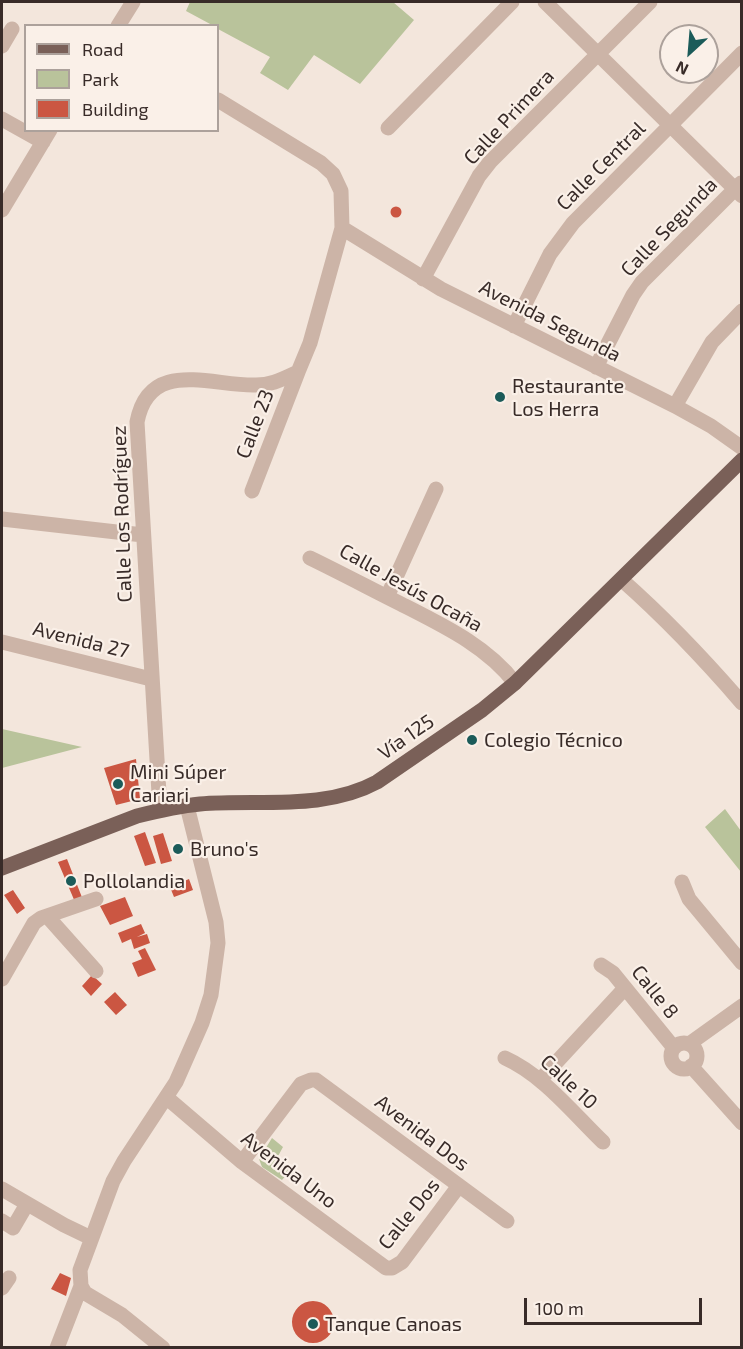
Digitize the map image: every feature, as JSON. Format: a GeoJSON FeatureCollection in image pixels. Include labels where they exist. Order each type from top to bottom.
{"type":"FeatureCollection","features":[{"type":"Feature","properties":{"kind":"main road","name":"Vía 125"},"geometry":{"type":"LineString","coordinates":[[2,867],[137,816],[160,810],[187,806],[299,801],[364,790],[482,710],[515,683],[622,580],[741,460]]}},
{"type":"Feature","properties":{"kind":"street"},"geometry":{"type":"LineString","coordinates":[[119,24],[133,2]]}},
{"type":"Feature","properties":{"kind":"street"},"geometry":{"type":"LineString","coordinates":[[388,128],[513,2]]}},
{"type":"Feature","properties":{"kind":"street"},"geometry":{"type":"LineString","coordinates":[[545,2],[602,51],[740,187]]}},
{"type":"Feature","properties":{"kind":"street"},"geometry":{"type":"LineString","coordinates":[[559,2],[602,51]]}},
{"type":"Feature","properties":{"kind":"street","name":"Calle Primera"},"geometry":{"type":"LineString","coordinates":[[423,279],[479,176],[490,162],[650,2]]}},
{"type":"Feature","properties":{"kind":"street"},"geometry":{"type":"LineString","coordinates":[[2,46],[12,29]]}},
{"type":"Feature","properties":{"kind":"street","name":"Calle Central"},"geometry":{"type":"LineString","coordinates":[[514,326],[560,238],[741,53]]}},
{"type":"Feature","properties":{"kind":"street"},"geometry":{"type":"LineString","coordinates":[[219,101],[328,168],[341,191],[342,228],[310,343],[298,372]]}},
{"type":"Feature","properties":{"kind":"street"},"geometry":{"type":"LineString","coordinates":[[2,119],[24,127]]}},
{"type":"Feature","properties":{"kind":"street"},"geometry":{"type":"LineString","coordinates":[[2,210],[47,136]]}},
{"type":"Feature","properties":{"kind":"street","name":"Calle Segunda"},"geometry":{"type":"LineString","coordinates":[[596,367],[642,282],[740,187]]}},
{"type":"Feature","properties":{"kind":"street","name":"Avenida Segunda"},"geometry":{"type":"LineString","coordinates":[[342,228],[423,279],[675,406],[711,426],[741,448]]}},
{"type":"Feature","properties":{"kind":"street"},"geometry":{"type":"LineString","coordinates":[[675,406],[712,342],[741,311]]}},
{"type":"Feature","properties":{"kind":"street","name":"Calle 23"},"geometry":{"type":"LineString","coordinates":[[252,490],[298,372]]}},
{"type":"Feature","properties":{"kind":"street","name":"Calle Los Rodríguez"},"geometry":{"type":"LineString","coordinates":[[160,810],[137,422],[140,407],[147,394],[164,382],[189,380],[255,386],[276,382],[298,372]]}},
{"type":"Feature","properties":{"kind":"street"},"geometry":{"type":"LineString","coordinates":[[387,597],[436,489]]}},
{"type":"Feature","properties":{"kind":"street"},"geometry":{"type":"LineString","coordinates":[[2,519],[143,535]]}},
{"type":"Feature","properties":{"kind":"street","name":"Calle Jesús Ocaña"},"geometry":{"type":"LineString","coordinates":[[310,558],[465,639],[505,670],[515,683]]}},
{"type":"Feature","properties":{"kind":"street"},"geometry":{"type":"LineString","coordinates":[[622,580],[665,618],[741,703]]}},
{"type":"Feature","properties":{"kind":"street","name":"Avenida 27"},"geometry":{"type":"LineString","coordinates":[[2,642],[151,679]]}},
{"type":"Feature","properties":{"kind":"street"},"geometry":{"type":"LineString","coordinates":[[57,1347],[81,1286],[80,1270],[113,1181],[183,1068],[211,995],[218,943],[216,922],[187,806]]}},
{"type":"Feature","properties":{"kind":"street"},"geometry":{"type":"LineString","coordinates":[[682,882],[689,899],[741,963]]}},
{"type":"Feature","properties":{"kind":"street"},"geometry":{"type":"LineString","coordinates":[[2,979],[34,923],[47,916],[96,899]]}},
{"type":"Feature","properties":{"kind":"street"},"geometry":{"type":"LineString","coordinates":[[47,916],[96,971]]}},
{"type":"Feature","properties":{"kind":"street","name":"Calle 8"},"geometry":{"type":"LineString","coordinates":[[601,965],[613,973],[674,1048]]}},
{"type":"Feature","properties":{"kind":"street"},"geometry":{"type":"LineString","coordinates":[[540,1080],[625,988]]}},
{"type":"Feature","properties":{"kind":"street"},"geometry":{"type":"LineString","coordinates":[[689,1044],[697,1054],[695,1062],[691,1066],[681,1068],[674,1064],[671,1056],[674,1048],[681,1043],[689,1044],[738,1015]]}},
{"type":"Feature","properties":{"kind":"street","name":"Calle 10"},"geometry":{"type":"LineString","coordinates":[[504,1058],[540,1080],[603,1142]]}},
{"type":"Feature","properties":{"kind":"street"},"geometry":{"type":"LineString","coordinates":[[691,1066],[741,1123]]}},
{"type":"Feature","properties":{"kind":"street","name":"Avenida Dos"},"geometry":{"type":"LineString","coordinates":[[242,1162],[301,1084],[310,1080],[320,1083],[507,1221]]}},
{"type":"Feature","properties":{"kind":"street","name":"Avenida Uno"},"geometry":{"type":"LineString","coordinates":[[166,1097],[242,1162],[381,1265],[392,1268]]}},
{"type":"Feature","properties":{"kind":"street","name":"Calle Dos"},"geometry":{"type":"LineString","coordinates":[[392,1268],[402,1262],[458,1187]]}},
{"type":"Feature","properties":{"kind":"street"},"geometry":{"type":"LineString","coordinates":[[2,1189],[63,1226],[91,1238]]}},
{"type":"Feature","properties":{"kind":"street"},"geometry":{"type":"LineString","coordinates":[[2,1221],[13,1228],[27,1204]]}},
{"type":"Feature","properties":{"kind":"street"},"geometry":{"type":"LineString","coordinates":[[81,1286],[92,1299],[122,1315],[163,1347]]}},
{"type":"Feature","properties":{"kind":"green space"},"geometry":{"type":"Polygon","coordinates":[[[190,2],[393,2],[414,20],[360,84],[314,55],[288,90],[260,73],[270,57],[219,30],[219,24],[210,24],[186,11],[190,2]]]}},
{"type":"Feature","properties":{"kind":"green space"},"geometry":{"type":"Polygon","coordinates":[[[2,729],[82,747],[2,768],[2,729]]]}},
{"type":"Feature","properties":{"kind":"green space"},"geometry":{"type":"Polygon","coordinates":[[[725,809],[741,831],[741,872],[705,827],[725,809]]]}},
{"type":"Feature","properties":{"kind":"green space"},"geometry":{"type":"Polygon","coordinates":[[[272,1138],[283,1147],[277,1158],[292,1168],[282,1180],[262,1167],[259,1159],[272,1138]]]}},
{"type":"Feature","properties":{"kind":"building"},"geometry":{"type":"Polygon","coordinates":[[[396,207],[400,208],[400,216],[396,217],[392,216],[391,212],[392,208],[396,207]]]}},
{"type":"Feature","properties":{"kind":"building"},"geometry":{"type":"Polygon","coordinates":[[[136,759],[140,799],[116,805],[104,768],[136,759]]]}},
{"type":"Feature","properties":{"kind":"building"},"geometry":{"type":"Polygon","coordinates":[[[145,832],[156,863],[145,866],[134,836],[145,832]]]}},
{"type":"Feature","properties":{"kind":"building"},"geometry":{"type":"Polygon","coordinates":[[[163,833],[172,861],[161,864],[153,836],[163,833]]]}},
{"type":"Feature","properties":{"kind":"building","name":"Pollolandia"},"geometry":{"type":"Polygon","coordinates":[[[67,859],[83,900],[75,902],[58,862],[67,859]]]}},
{"type":"Feature","properties":{"kind":"building"},"geometry":{"type":"Polygon","coordinates":[[[189,879],[193,890],[174,897],[170,887],[189,879]]]}},
{"type":"Feature","properties":{"kind":"building"},"geometry":{"type":"Polygon","coordinates":[[[13,890],[25,908],[17,914],[4,895],[13,890]]]}},
{"type":"Feature","properties":{"kind":"building"},"geometry":{"type":"Polygon","coordinates":[[[125,897],[133,916],[110,925],[100,906],[125,897]]]}},
{"type":"Feature","properties":{"kind":"building"},"geometry":{"type":"Polygon","coordinates":[[[141,924],[145,933],[137,937],[147,934],[150,943],[134,949],[131,939],[122,943],[118,933],[141,924]]]}},
{"type":"Feature","properties":{"kind":"building"},"geometry":{"type":"Polygon","coordinates":[[[145,948],[156,970],[138,977],[132,963],[142,959],[138,951],[145,948]]]}},
{"type":"Feature","properties":{"kind":"building"},"geometry":{"type":"Polygon","coordinates":[[[92,975],[102,984],[91,996],[82,986],[92,975]]]}},
{"type":"Feature","properties":{"kind":"building"},"geometry":{"type":"Polygon","coordinates":[[[115,992],[127,1005],[116,1015],[104,1002],[115,992]]]}},
{"type":"Feature","properties":{"kind":"building"},"geometry":{"type":"Polygon","coordinates":[[[60,1273],[71,1278],[66,1296],[51,1289],[60,1273]]]}},
{"type":"Feature","properties":{"kind":"building","name":"Tanque Canoas"},"geometry":{"type":"Polygon","coordinates":[[[313,1301],[328,1307],[334,1322],[328,1337],[313,1343],[298,1337],[292,1322],[298,1307],[313,1301]]]}},
{"type":"Feature","properties":{"kind":"place","name":"Restaurante Los Herra"},"geometry":{"type":"Point","coordinates":[500,397]}},
{"type":"Feature","properties":{"kind":"place","name":"Colegio Técnico"},"geometry":{"type":"Point","coordinates":[472,740]}},
{"type":"Feature","properties":{"kind":"place","name":"Mini Súper Cariari"},"geometry":{"type":"Point","coordinates":[118,784]}},
{"type":"Feature","properties":{"kind":"place","name":"Bruno's"},"geometry":{"type":"Point","coordinates":[178,849]}},
{"type":"Feature","properties":{"kind":"place","name":"Pollolandia"},"geometry":{"type":"Point","coordinates":[71,881]}},
{"type":"Feature","properties":{"kind":"place","name":"Tanque Canoas"},"geometry":{"type":"Point","coordinates":[313,1324]}}]}
